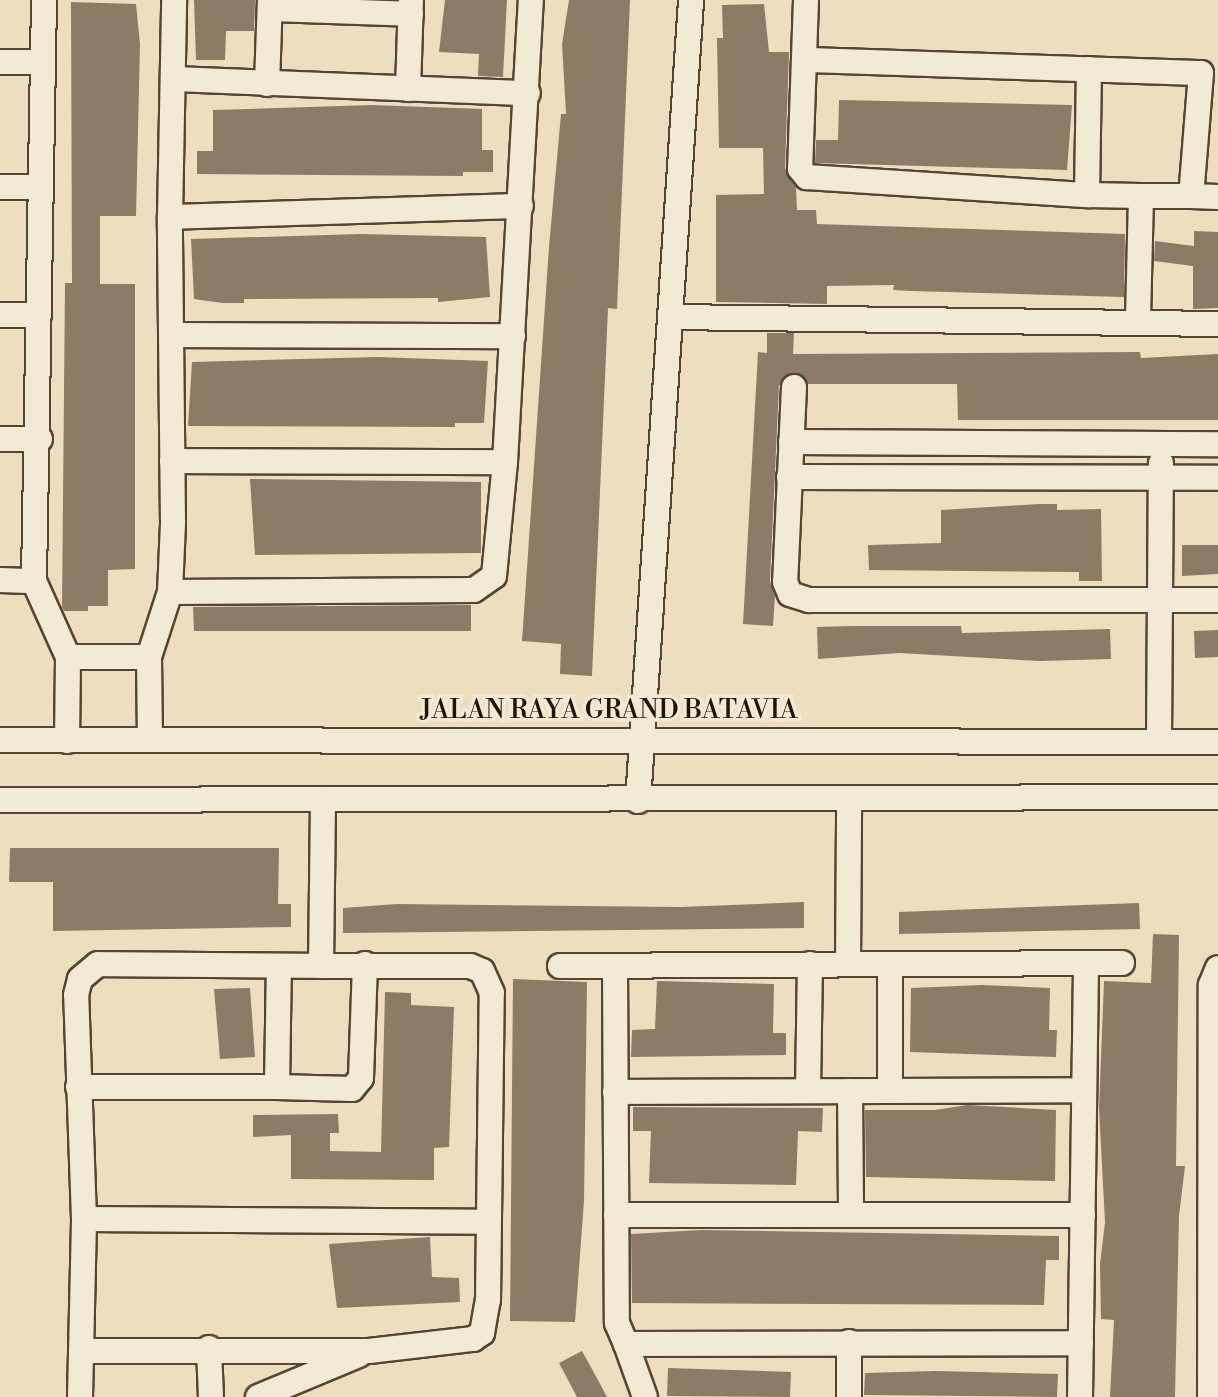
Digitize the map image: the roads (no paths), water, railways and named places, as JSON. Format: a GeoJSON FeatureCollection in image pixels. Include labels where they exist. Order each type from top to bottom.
{"type":"FeatureCollection","features":[{"type":"Feature","properties":{"kind":"street"},"geometry":{"type":"LineString","coordinates":[[44,0],[39,187],[40,439],[34,581],[68,657],[67,741]]}},
{"type":"Feature","properties":{"kind":"street"},"geometry":{"type":"LineString","coordinates":[[150,740],[149,657],[170,593],[170,217],[174,0]]}},
{"type":"Feature","properties":{"kind":"street"},"geometry":{"type":"LineString","coordinates":[[170,593],[474,590],[494,576],[498,562],[505,462],[528,93],[531,0]]}},
{"type":"Feature","properties":{"kind":"street"},"geometry":{"type":"LineString","coordinates":[[638,801],[691,0]]}},
{"type":"Feature","properties":{"kind":"street"},"geometry":{"type":"LineString","coordinates":[[806,0],[806,60],[800,169],[807,177],[1087,195],[1218,197]]}},
{"type":"Feature","properties":{"kind":"street"},"geometry":{"type":"LineString","coordinates":[[267,84],[270,5],[411,7],[408,89]]}},
{"type":"Feature","properties":{"kind":"street"},"geometry":{"type":"LineString","coordinates":[[806,60],[1209,72],[1191,196]]}},
{"type":"Feature","properties":{"kind":"street"},"geometry":{"type":"LineString","coordinates":[[0,62],[42,62]]}},
{"type":"Feature","properties":{"kind":"street"},"geometry":{"type":"LineString","coordinates":[[1087,195],[1089,69]]}},
{"type":"Feature","properties":{"kind":"street"},"geometry":{"type":"LineString","coordinates":[[174,79],[528,93]]}},
{"type":"Feature","properties":{"kind":"street"},"geometry":{"type":"LineString","coordinates":[[0,187],[39,187]]}},
{"type":"Feature","properties":{"kind":"street"},"geometry":{"type":"LineString","coordinates":[[1138,323],[1141,196]]}},
{"type":"Feature","properties":{"kind":"street"},"geometry":{"type":"LineString","coordinates":[[170,217],[521,206]]}},
{"type":"Feature","properties":{"kind":"street"},"geometry":{"type":"LineString","coordinates":[[0,314],[39,315]]}},
{"type":"Feature","properties":{"kind":"street"},"geometry":{"type":"LineString","coordinates":[[670,317],[1218,324]]}},
{"type":"Feature","properties":{"kind":"street"},"geometry":{"type":"LineString","coordinates":[[172,335],[513,336]]}},
{"type":"Feature","properties":{"kind":"street"},"geometry":{"type":"LineString","coordinates":[[794,387],[785,582],[790,594],[801,599],[1218,600]]}},
{"type":"Feature","properties":{"kind":"street"},"geometry":{"type":"LineString","coordinates":[[0,439],[40,439]]}},
{"type":"Feature","properties":{"kind":"street"},"geometry":{"type":"LineString","coordinates":[[791,442],[1218,444]]}},
{"type":"Feature","properties":{"kind":"street"},"geometry":{"type":"LineString","coordinates":[[1159,739],[1161,443]]}},
{"type":"Feature","properties":{"kind":"street"},"geometry":{"type":"LineString","coordinates":[[172,461],[505,462]]}},
{"type":"Feature","properties":{"kind":"street"},"geometry":{"type":"LineString","coordinates":[[789,477],[1218,478]]}},
{"type":"Feature","properties":{"kind":"street"},"geometry":{"type":"LineString","coordinates":[[0,580],[34,581]]}},
{"type":"Feature","properties":{"kind":"street"},"geometry":{"type":"LineString","coordinates":[[68,657],[149,657]]}},
{"type":"Feature","properties":{"kind":"street","name":"JALAN RAYA GRAND BATAVIA"},"geometry":{"type":"LineString","coordinates":[[0,740],[1159,739],[1218,742]]}},
{"type":"Feature","properties":{"kind":"street"},"geometry":{"type":"LineString","coordinates":[[0,800],[849,802],[1218,797]]}},
{"type":"Feature","properties":{"kind":"street"},"geometry":{"type":"LineString","coordinates":[[321,966],[323,802]]}},
{"type":"Feature","properties":{"kind":"street"},"geometry":{"type":"LineString","coordinates":[[848,964],[849,802]]}},
{"type":"Feature","properties":{"kind":"street"},"geometry":{"type":"LineString","coordinates":[[80,1397],[84,1219],[76,995],[88,969],[98,964],[167,963],[470,966],[487,979],[493,1011],[487,1222],[488,1300],[482,1333],[473,1339],[369,1351],[209,1348],[82,1351]]}},
{"type":"Feature","properties":{"kind":"street"},"geometry":{"type":"LineString","coordinates":[[1080,1397],[1086,963]]}},
{"type":"Feature","properties":{"kind":"street"},"geometry":{"type":"LineString","coordinates":[[560,966],[1122,963]]}},
{"type":"Feature","properties":{"kind":"street"},"geometry":{"type":"LineString","coordinates":[[78,1087],[352,1089],[361,1078],[365,964]]}},
{"type":"Feature","properties":{"kind":"street"},"geometry":{"type":"LineString","coordinates":[[808,1090],[810,964]]}},
{"type":"Feature","properties":{"kind":"street"},"geometry":{"type":"LineString","coordinates":[[890,965],[890,1090]]}},
{"type":"Feature","properties":{"kind":"street"},"geometry":{"type":"LineString","coordinates":[[277,1087],[279,966]]}},
{"type":"Feature","properties":{"kind":"street"},"geometry":{"type":"LineString","coordinates":[[615,966],[617,1322],[645,1397]]}},
{"type":"Feature","properties":{"kind":"street"},"geometry":{"type":"LineString","coordinates":[[1210,1397],[1214,1344],[1214,1089],[1211,985],[1218,968]]}},
{"type":"Feature","properties":{"kind":"street"},"geometry":{"type":"LineString","coordinates":[[615,1092],[1084,1090]]}},
{"type":"Feature","properties":{"kind":"street"},"geometry":{"type":"LineString","coordinates":[[850,1091],[850,1214]]}},
{"type":"Feature","properties":{"kind":"street"},"geometry":{"type":"LineString","coordinates":[[616,1215],[1083,1215]]}},
{"type":"Feature","properties":{"kind":"street"},"geometry":{"type":"LineString","coordinates":[[84,1219],[487,1222]]}},
{"type":"Feature","properties":{"kind":"street"},"geometry":{"type":"LineString","coordinates":[[849,1342],[849,1397]]}},
{"type":"Feature","properties":{"kind":"street"},"geometry":{"type":"LineString","coordinates":[[626,1344],[1081,1343]]}},
{"type":"Feature","properties":{"kind":"street"},"geometry":{"type":"LineString","coordinates":[[209,1348],[211,1397]]}},
{"type":"Feature","properties":{"kind":"street"},"geometry":{"type":"LineString","coordinates":[[258,1397],[369,1351]]}}]}
